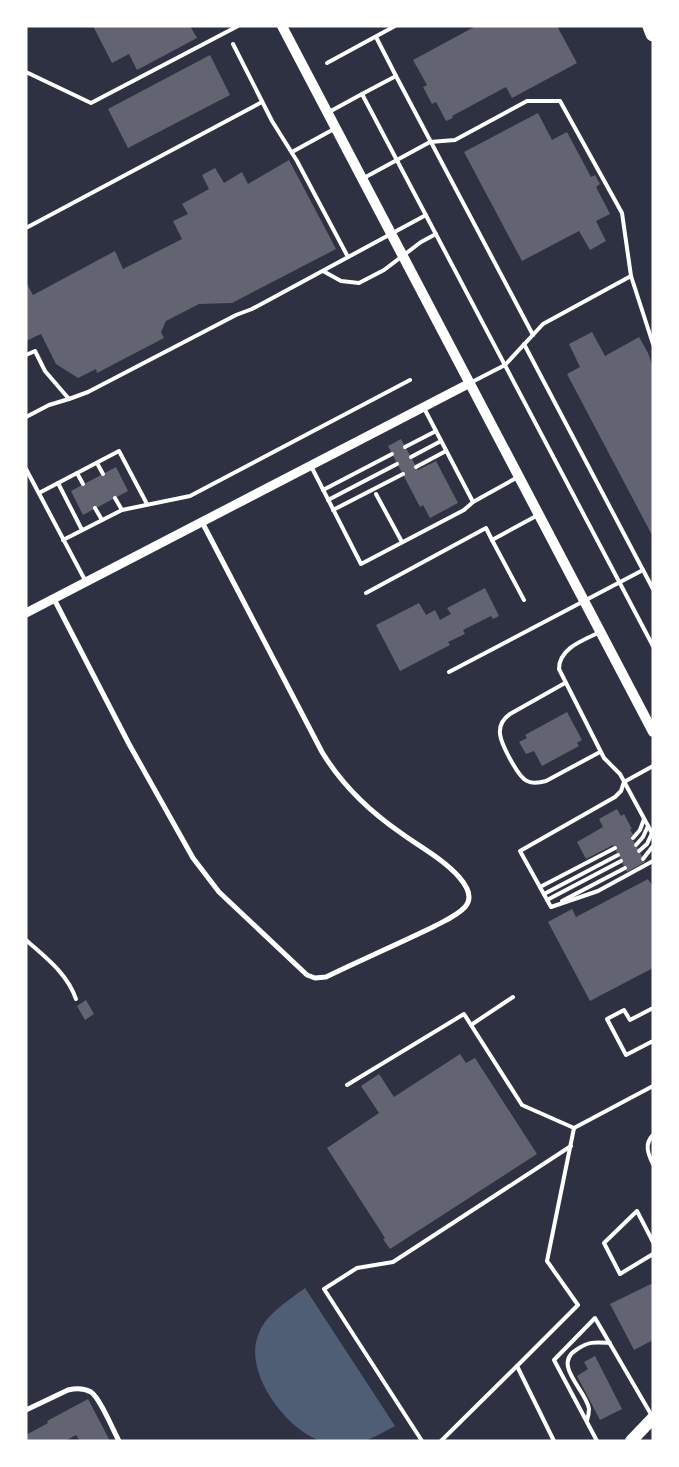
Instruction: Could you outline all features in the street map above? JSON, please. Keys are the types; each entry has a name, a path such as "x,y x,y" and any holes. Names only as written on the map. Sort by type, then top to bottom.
{"highway":[{"path":"650,26 653,34"}],"main road":[{"path":"282,26 653,732"},
{"path":"631,1441 653,1418"}],"street":[{"path":"26,614 470,383"},
{"path":"54,599 129,744 193,858 219,892 306,974 315,978 326,977 459,913 466,906 469,895 460,878 373,811 348,788 334,771 322,752 202,522"},
{"path":"26,1410 68,1390 87,1390 97,1398 118,1441"}],"lane":[{"path":"226,26 228,31"},
{"path":"26,72 91,103 238,26"},
{"path":"327,63 395,26"},
{"path":"376,37 533,335"},
{"path":"232,44 348,257"},
{"path":"327,113 396,76"},
{"path":"362,94 653,646"},
{"path":"362,179 430,142 455,140 528,101 560,101 622,213 631,276 653,344"},
{"path":"26,228 262,102"},
{"path":"292,152 335,128"},
{"path":"26,417 50,405 88,392 118,377 323,271 426,215"},
{"path":"323,271 341,281 359,282 384,270 421,242 436,234"},
{"path":"470,383 505,365 543,324 631,276"},
{"path":"524,344 653,589"},
{"path":"26,355 35,351 45,371 69,399"},
{"path":"63,540 122,510 190,496 410,380"},
{"path":"423,407 473,502"},
{"path":"405,447 436,431"},
{"path":"411,457 441,441"},
{"path":"39,493 119,451 147,504"},
{"path":"416,467 446,451"},
{"path":"323,490 392,454"},
{"path":"97,463 103,474"},
{"path":"328,500 398,464"},
{"path":"310,466 361,564 464,510 473,502 518,477"},
{"path":"26,469 86,582"},
{"path":"77,473 83,484"},
{"path":"334,510 403,474"},
{"path":"58,483 82,530"},
{"path":"376,494 402,542"},
{"path":"115,498 122,510"},
{"path":"95,508 102,520"},
{"path":"492,540 538,515"},
{"path":"366,593 486,528 524,600"},
{"path":"449,672 643,570"},
{"path":"600,632 571,648 561,657 559,669 600,752 620,774 652,834 647,844 639,851"},
{"path":"565,682 503,720 500,734 502,742 519,774 524,780 531,783 546,781 600,752"},
{"path":"551,907 520,851 615,797 621,791 624,782 653,766"},
{"path":"633,838 640,830 644,819"},
{"path":"636,845 643,837 648,826"},
{"path":"643,858 653,846"},
{"path":"540,887 614,848"},
{"path":"544,894 618,855"},
{"path":"551,907 598,891 653,860"},
{"path":"547,900 621,861"},
{"path":"551,907 625,868"},
{"path":"26,940 66,977 76,999"},
{"path":"472,1025 513,996"},
{"path":"653,1008 630,1020 624,1010 607,1019 626,1055 653,1041"},
{"path":"347,1085 464,1014 522,1105 574,1128"},
{"path":"574,1128 653,1086"},
{"path":"441,1441 578,1305 548,1261 574,1128"},
{"path":"653,1135 647,1144 649,1156 653,1164"},
{"path":"422,1441 324,1289 357,1268 393,1262 571,1146"},
{"path":"653,1242 636,1211 604,1244 620,1274 653,1254"},
{"path":"597,1441 554,1360 595,1318 653,1418"},
{"path":"587,1422 589,1408 568,1368 568,1359 575,1350 589,1342 610,1343"},
{"path":"517,1366 554,1441"}],"water":[{"path":"305,1288 395,1426 364,1441 318,1440 292,1423 269,1395 261,1380 256,1364 255,1348 259,1333 273,1313"}],"building":[{"path":"93,26 190,26 197,38 137,70 129,54 112,63"},
{"path":"476,26 557,26 577,63 512,98 506,87 446,121 436,102 432,104 423,87 427,85 413,60"},
{"path":"210,55 230,95 128,148 108,109"},
{"path":"538,113 552,140 567,132 591,177 595,175 600,184 596,187 610,214 596,221 606,241 590,250 579,231 522,261 464,152"},
{"path":"289,160 336,249 232,303 199,304 166,321 161,332 164,338 97,373 96,369 78,378 56,364 41,334 26,341 26,282 33,295 115,251 123,269 182,239 173,221 188,214 182,204 209,189 202,175 215,168 224,183 242,172 248,184"},
{"path":"592,332 605,356 639,337 648,353 653,368 653,537 567,374 580,367 569,344"},
{"path":"401,439 418,470 436,461 458,503 430,518 423,505 420,507 388,446"},
{"path":"116,467 128,491 83,515 71,491"},
{"path":"485,588 499,616 493,619 491,616 463,630 465,634 448,642 450,645 400,671 376,625 419,603 426,615 435,610 440,620 451,614 447,608"},
{"path":"567,712 582,740 577,743 579,746 542,766 534,751 526,754 519,742 527,738 525,735"},
{"path":"617,809 621,816 624,814 632,829 630,829 633,835 631,836 645,862 627,872 613,845 586,859 577,842 603,827 599,819"},
{"path":"648,879 653,887 653,968 590,1001 548,922 572,909 576,917"},
{"path":"86,1000 94,1014 85,1020 77,1006"},
{"path":"460,1054 466,1063 475,1058 537,1154 390,1249 383,1239 385,1238 327,1148 379,1113 361,1086 379,1074 394,1097"},
{"path":"653,1283 653,1340 634,1350 610,1304"},
{"path":"595,1356 622,1409 600,1420 577,1376 588,1369 584,1362"},
{"path":"88,1399 110,1441 80,1441 76,1435 65,1441 26,1441 26,1435 48,1423 47,1421"}]}
